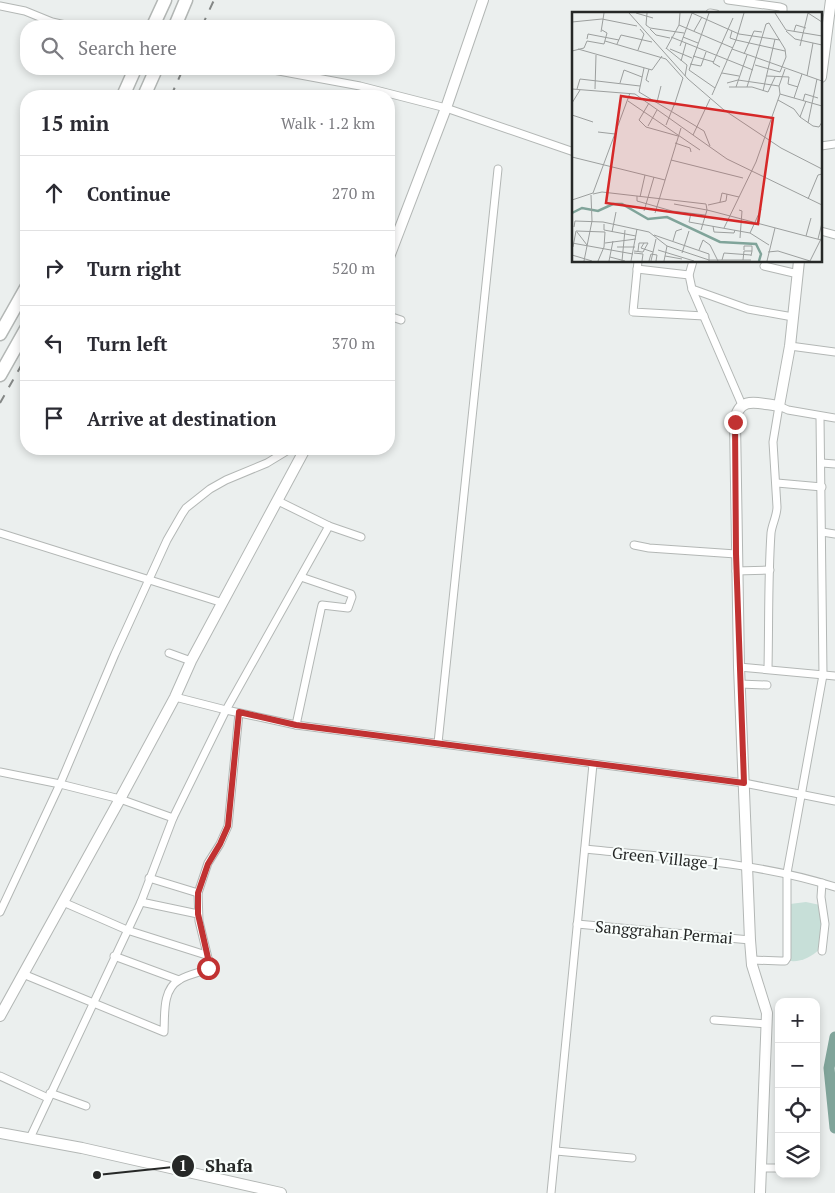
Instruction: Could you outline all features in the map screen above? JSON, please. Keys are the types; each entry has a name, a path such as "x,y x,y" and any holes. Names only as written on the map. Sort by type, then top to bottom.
{"highway":[{"path":"156,20 165,0"},
{"path":"178,20 186,0"},
{"path":"126,90 132,75"},
{"path":"147,90 153,75"},
{"path":"0,334 20,299"},
{"path":"0,376 20,340"}],"main road":[{"path":"395,241 446,108 483,0"},
{"path":"822,71 831,0"},
{"path":"760,1193 767,1024 766,1009 756,981 750,940 736,571 735,422 737,410 742,405 762,403 780,406 790,346 799,262"},
{"path":"0,1016 175,697 191,661 302,455"},
{"path":"0,1133 281,1193"}],"street":[{"path":"728,0 780,7 783,8 784,12"},
{"path":"0,6 25,11 47,20"},
{"path":"300,75 376,90"},
{"path":"395,95 446,108 572,151"},
{"path":"822,146 835,144"},
{"path":"438,743 498,169"},
{"path":"822,231 835,235"},
{"path":"692,262 689,275 692,289 742,405"},
{"path":"689,275 638,265 633,312 704,316"},
{"path":"764,266 798,274"},
{"path":"692,289 748,309 793,317"},
{"path":"395,318 400,320"},
{"path":"790,346 835,352"},
{"path":"768,668 772,527 777,513 773,442 780,406 820,417 835,418"},
{"path":"752,960 785,961 787,958 787,873 823,675 820,417"},
{"path":"1,909 60,784 115,654 167,540 186,508 210,489 280,455"},
{"path":"822,463 835,464"},
{"path":"776,483 822,487"},
{"path":"278,501 329,526 361,537"},
{"path":"30,1138 140,902 173,818 226,710 329,526"},
{"path":"822,532 835,534"},
{"path":"0,533 222,604"},
{"path":"634,545 649,548 736,554"},
{"path":"736,571 770,570"},
{"path":"296,725 322,605 348,608 352,597 351,594 301,577"},
{"path":"169,653 191,661"},
{"path":"739,667 768,668 835,676"},
{"path":"740,684 767,685"},
{"path":"175,697 296,725 744,783 801,796 835,801"},
{"path":"23,974 164,1032 167,997 171,988 179,980 206,970 208,962 198,914 198,893 208,864 228,826 239,712"},
{"path":"551,1193 593,764"},
{"path":"0,772 120,799 173,818"},
{"path":"0,777 12,774"},
{"name":"Green Village 1","path":"585,849 747,866 787,873 835,887"},
{"path":"149,878 198,893"},
{"path":"822,883 821,897 825,924 822,952"},
{"path":"63,902 127,930 206,955"},
{"path":"140,902 198,914"},
{"name":"Sanggrahan Permai","path":"577,924 750,940"},
{"path":"114,956 179,980"},
{"path":"714,1020 767,1024"},
{"path":"0,1076 49,1095 86,1106"},
{"path":"556,1151 632,1158"},
{"path":"760,1168 775,1168"}],"green space":[{"path":"806,902 820,905 823,914 820,949 806,958 790,961 790,904"}],"waterway":[{"path":"835,1037 829,1068 835,1128"}],"railway":[{"path":"205,20 214,0"},
{"path":"174,90 180,75"},
{"path":"0,403 20,368"}],"place":[{"name":"Shafa","path":"97,1175"}],"route":[{"path":"208,968 208,958 202,940 198,914 198,893 208,864 228,826 239,712 296,725 744,783 736,554 735,422"}]}
